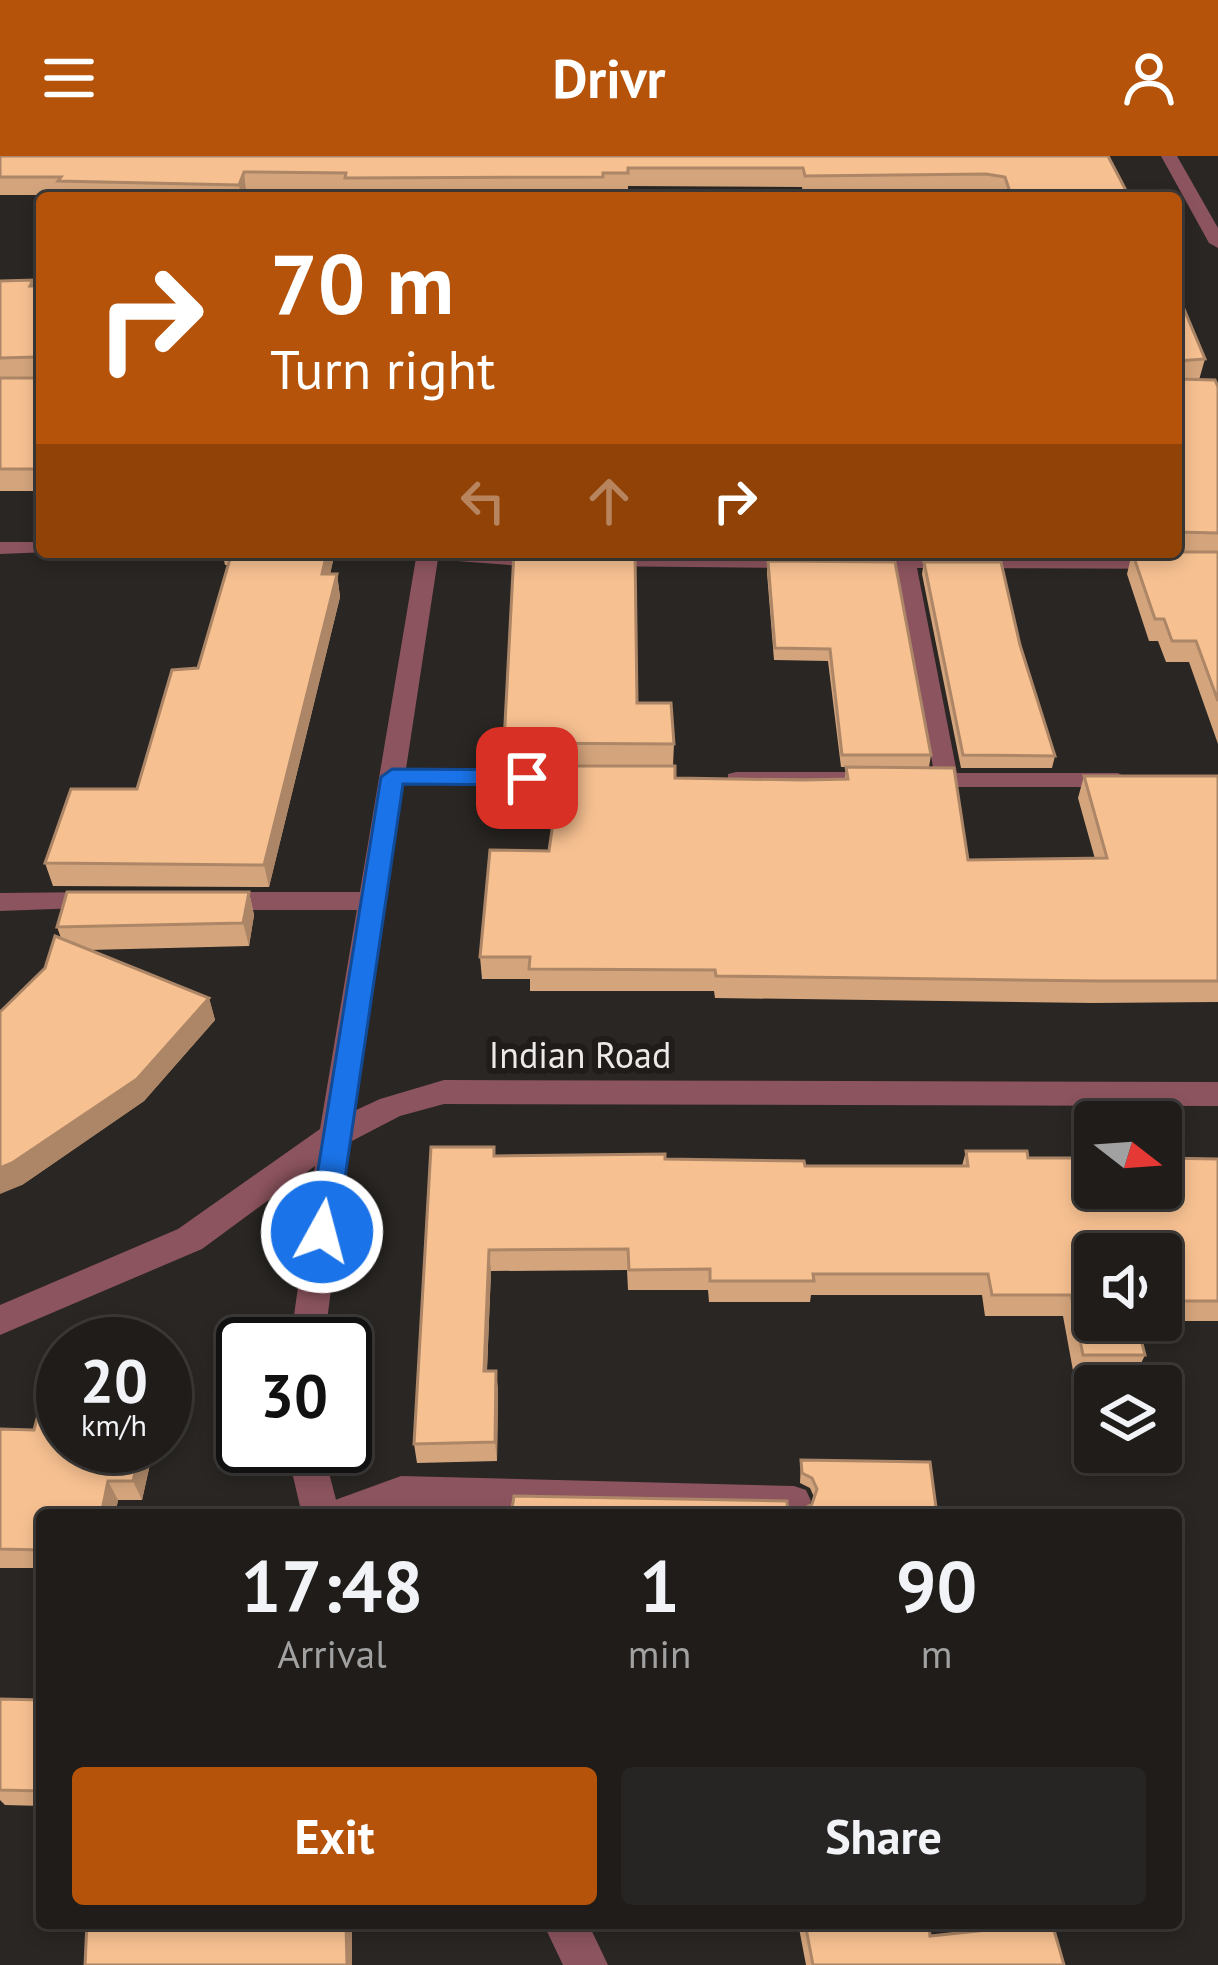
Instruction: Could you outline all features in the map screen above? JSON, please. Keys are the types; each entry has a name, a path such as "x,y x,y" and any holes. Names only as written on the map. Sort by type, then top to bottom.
{"street":[{"path":"1169,156 1218,244"},
{"path":"311,1317 427,558"},
{"name":"Indian Road","path":"0,1320 190,1239 335,1136 391,1107 444,1092 1218,1094"},
{"path":"307,1473 319,1509"},
{"path":"568,1929 586,1965"}],"lane":[{"path":"0,548 36,548"},
{"path":"471,558 505,562 822,562"},
{"path":"844,562 1218,563"},
{"path":"906,564 946,780"},
{"path":"392,777 620,778"},
{"path":"714,779 1150,780"},
{"path":"189,901 372,901"},
{"path":"0,902 118,902"},
{"path":"352,1509 401,1491 794,1501"}],"building":[{"path":"0,156 1108,156 1127,192 1010,192 1005,177 986,174 805,176 803,168 628,168 628,173 603,173 603,177 345,178 346,173 244,172 239,185 0,177"},
{"path":"33,280 30,286 36,286 36,357 0,358 0,281"},
{"path":"1182,304 1205,359 1182,361"},
{"path":"0,378 36,378 36,469 0,469"},
{"path":"1182,379 1215,380 1218,387 1218,533 1182,532"},
{"path":"1218,552 1218,701 1196,641 1172,641 1164,619 1155,619 1134,558"},
{"path":"230,558 326,558 322,574 337,574 264,865 45,863 71,789 137,789 172,670 198,668"},
{"path":"514,558 635,558 637,703 671,703 674,744 504,743"},
{"path":"768,561 895,562 931,755 842,755 830,649 775,648"},
{"path":"924,562 1001,562 1020,645 1055,756 963,755"},
{"path":"561,766 675,766 675,778 803,780 848,779 846,767 954,768 968,860 1107,858 1084,776 1218,776 1218,981 716,976 715,970 529,969 530,957 480,957 490,850 549,851"},
{"path":"67,892 249,892 243,923 57,927"},
{"path":"55,936 209,998 137,1079 0,1168 0,1012 45,968"},
{"path":"431,1147 494,1147 494,1156 665,1154 665,1159 804,1161 805,1166 968,1166 966,1151 1027,1151 1028,1158 1074,1158 1074,1209 1182,1209 1182,1158 1218,1159 1218,1301 1182,1301 1182,1233 1074,1233 1074,1310 1071,1295 992,1295 988,1274 813,1274 814,1281 710,1281 710,1269 629,1270 628,1249 489,1250 484,1371 496,1371 495,1442 414,1444"},
{"path":"1080,1341 1141,1341 1145,1355 1083,1355"},
{"path":"36,1423 36,1473 135,1473 133,1481 108,1481 102,1509 36,1509 36,1550 0,1549 0,1429 34,1430"},
{"path":"801,1460 930,1462 936,1509 805,1509 817,1489 812,1478 802,1473"},
{"path":"514,1496 787,1501 788,1509 512,1509"},
{"path":"0,1699 36,1700 36,1791 0,1790"},
{"path":"87,1929 346,1929 347,1965 85,1965"},
{"path":"806,1929 929,1929 930,1936 1054,1929 1064,1965 813,1965"}],"route":[{"path":"322,1232 392,777 527,778"}]}
